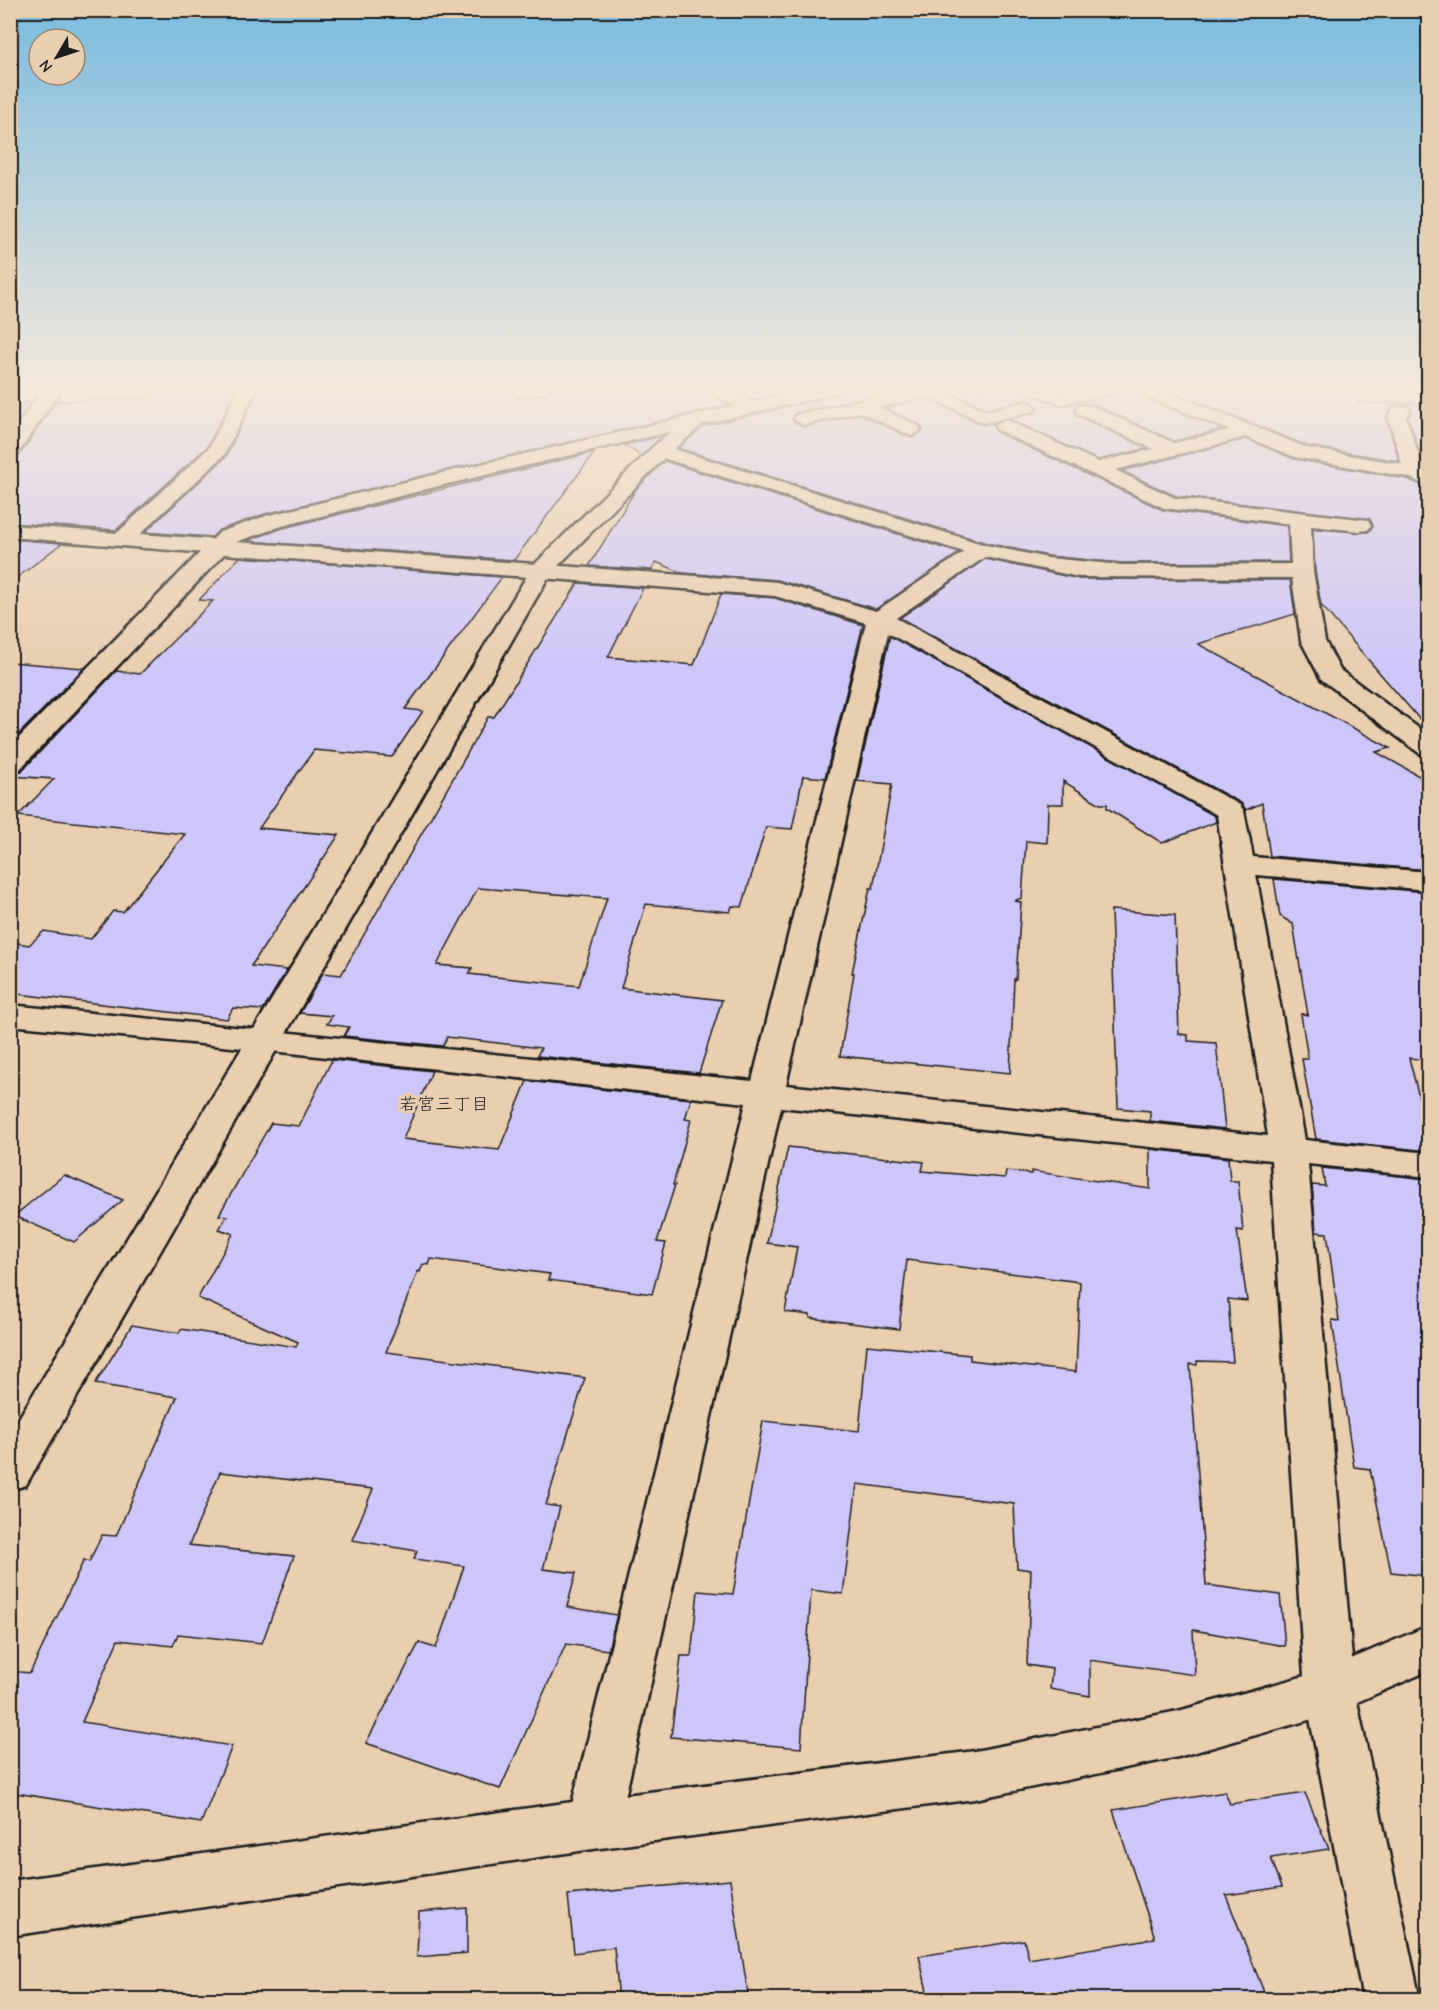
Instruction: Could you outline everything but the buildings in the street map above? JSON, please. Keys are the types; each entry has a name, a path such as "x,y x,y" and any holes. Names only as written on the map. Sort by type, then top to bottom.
{"street":[{"path":"123,539 184,482"},
{"path":"10,763 228,537 274,521 427,482"},
{"path":"10,1472 541,572 630,482"},
{"path":"760,482 981,550 1079,570 1302,571"},
{"path":"1123,482 1171,504 1360,525"},
{"path":"1300,520 1302,571 1312,641 1330,674 1428,747"},
{"path":"10,531 777,589 879,619 1230,811 1289,1150 1330,1692 1392,2000"},
{"path":"593,1824 879,619 981,550"},
{"path":"1239,865 1428,881"},
{"path":"10,1015 766,1093 1428,1165"},
{"path":"10,1909 593,1824 975,1775 1178,1734 1330,1692 1428,1648"}],"district":[{"name":"若宮三丁目","path":"444,1104"}]}
